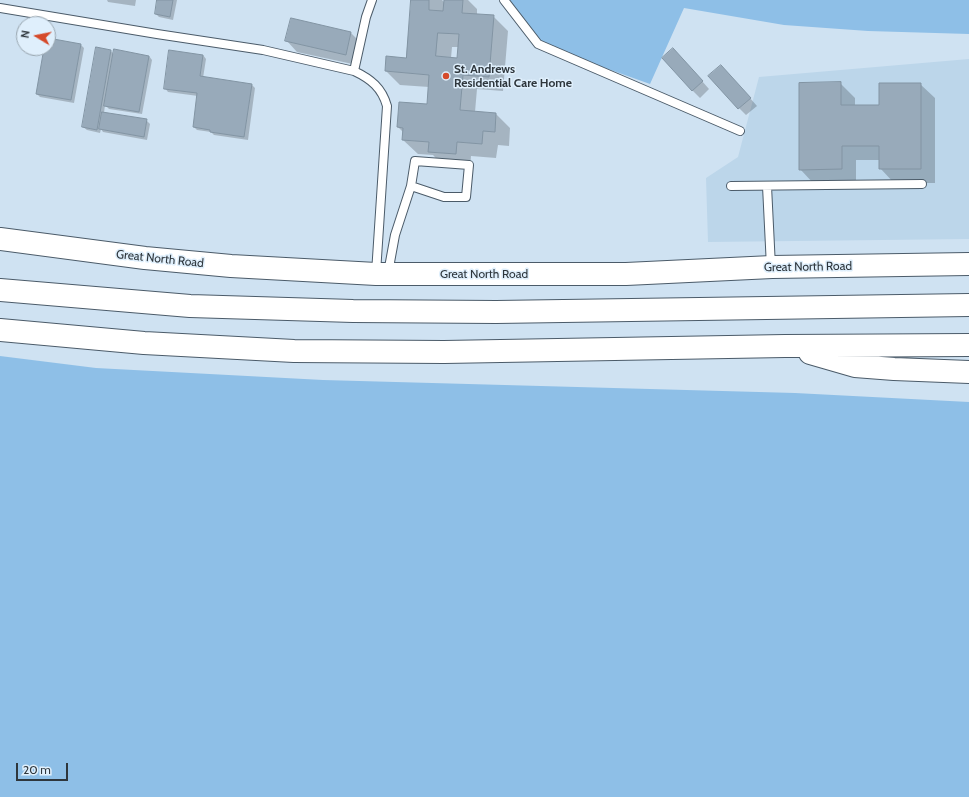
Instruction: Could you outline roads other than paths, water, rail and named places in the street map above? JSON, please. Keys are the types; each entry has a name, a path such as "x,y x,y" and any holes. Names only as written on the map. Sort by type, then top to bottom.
{"main road":[{"name":"Great North Road","path":"0,239 169,260 231,266 382,274 626,274 772,267 969,264"},
{"path":"0,290 190,306 352,311 496,312 969,305"},
{"path":"0,330 144,343 294,351 444,352 785,346 969,345"},
{"path":"785,346 855,366 969,372"}],"lane":[{"path":"354,71 366,17 372,0"},
{"path":"504,0 538,44 740,131"},
{"path":"0,8 263,50 354,71 366,77 384,95 386,106 382,274"},
{"path":"382,274 410,186 415,161 469,165 466,197 444,197 410,186"},
{"path":"731,186 922,184"},
{"path":"767,186 772,267"}],"place":[{"name":"St. Andrews Residential Care Home","path":"446,76"}]}
